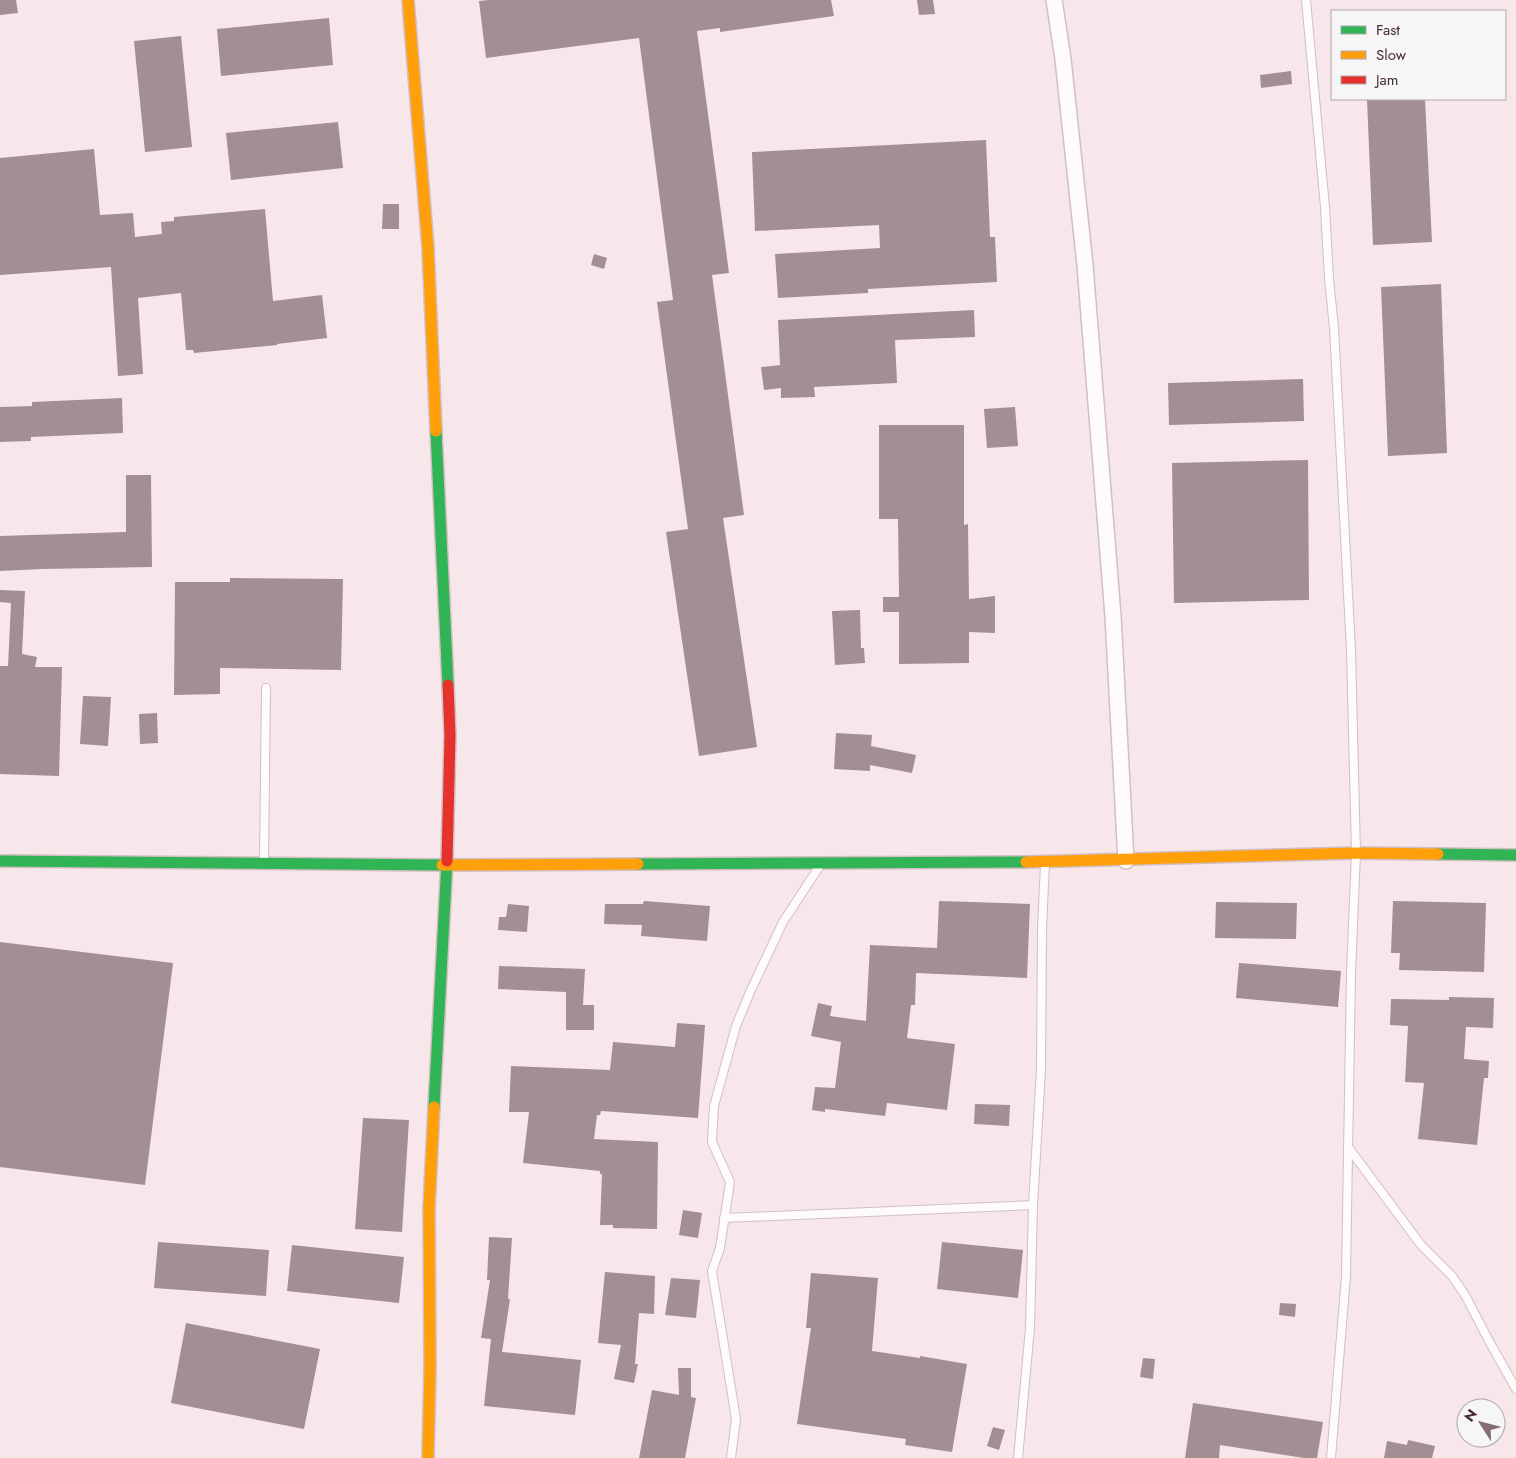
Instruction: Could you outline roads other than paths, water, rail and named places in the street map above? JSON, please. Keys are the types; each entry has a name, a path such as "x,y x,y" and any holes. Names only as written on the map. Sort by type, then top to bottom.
{"street":[{"path":"408,0 428,248 450,735 447,865 429,1208 430,1367 428,1458"},
{"path":"1054,0 1063,59 1085,265 1113,616 1126,860"},
{"path":"0,861 447,865 1046,862 1356,853 1516,855"}],"lane":[{"path":"1306,0 1334,328 1351,650 1356,853 1351,973 1346,1276 1331,1458"},
{"path":"264,864 266,688"},
{"path":"1018,1458 1030,1328 1033,1205 1041,1070 1042,928 1046,862"},
{"path":"731,1458 736,1419 712,1271 720,1248 730,1182 712,1142 714,1106 736,1026 751,990 783,922 821,863"},
{"path":"1348,1147 1421,1245 1452,1276 1465,1295 1516,1389"},
{"path":"724,1218 1033,1205"}]}
